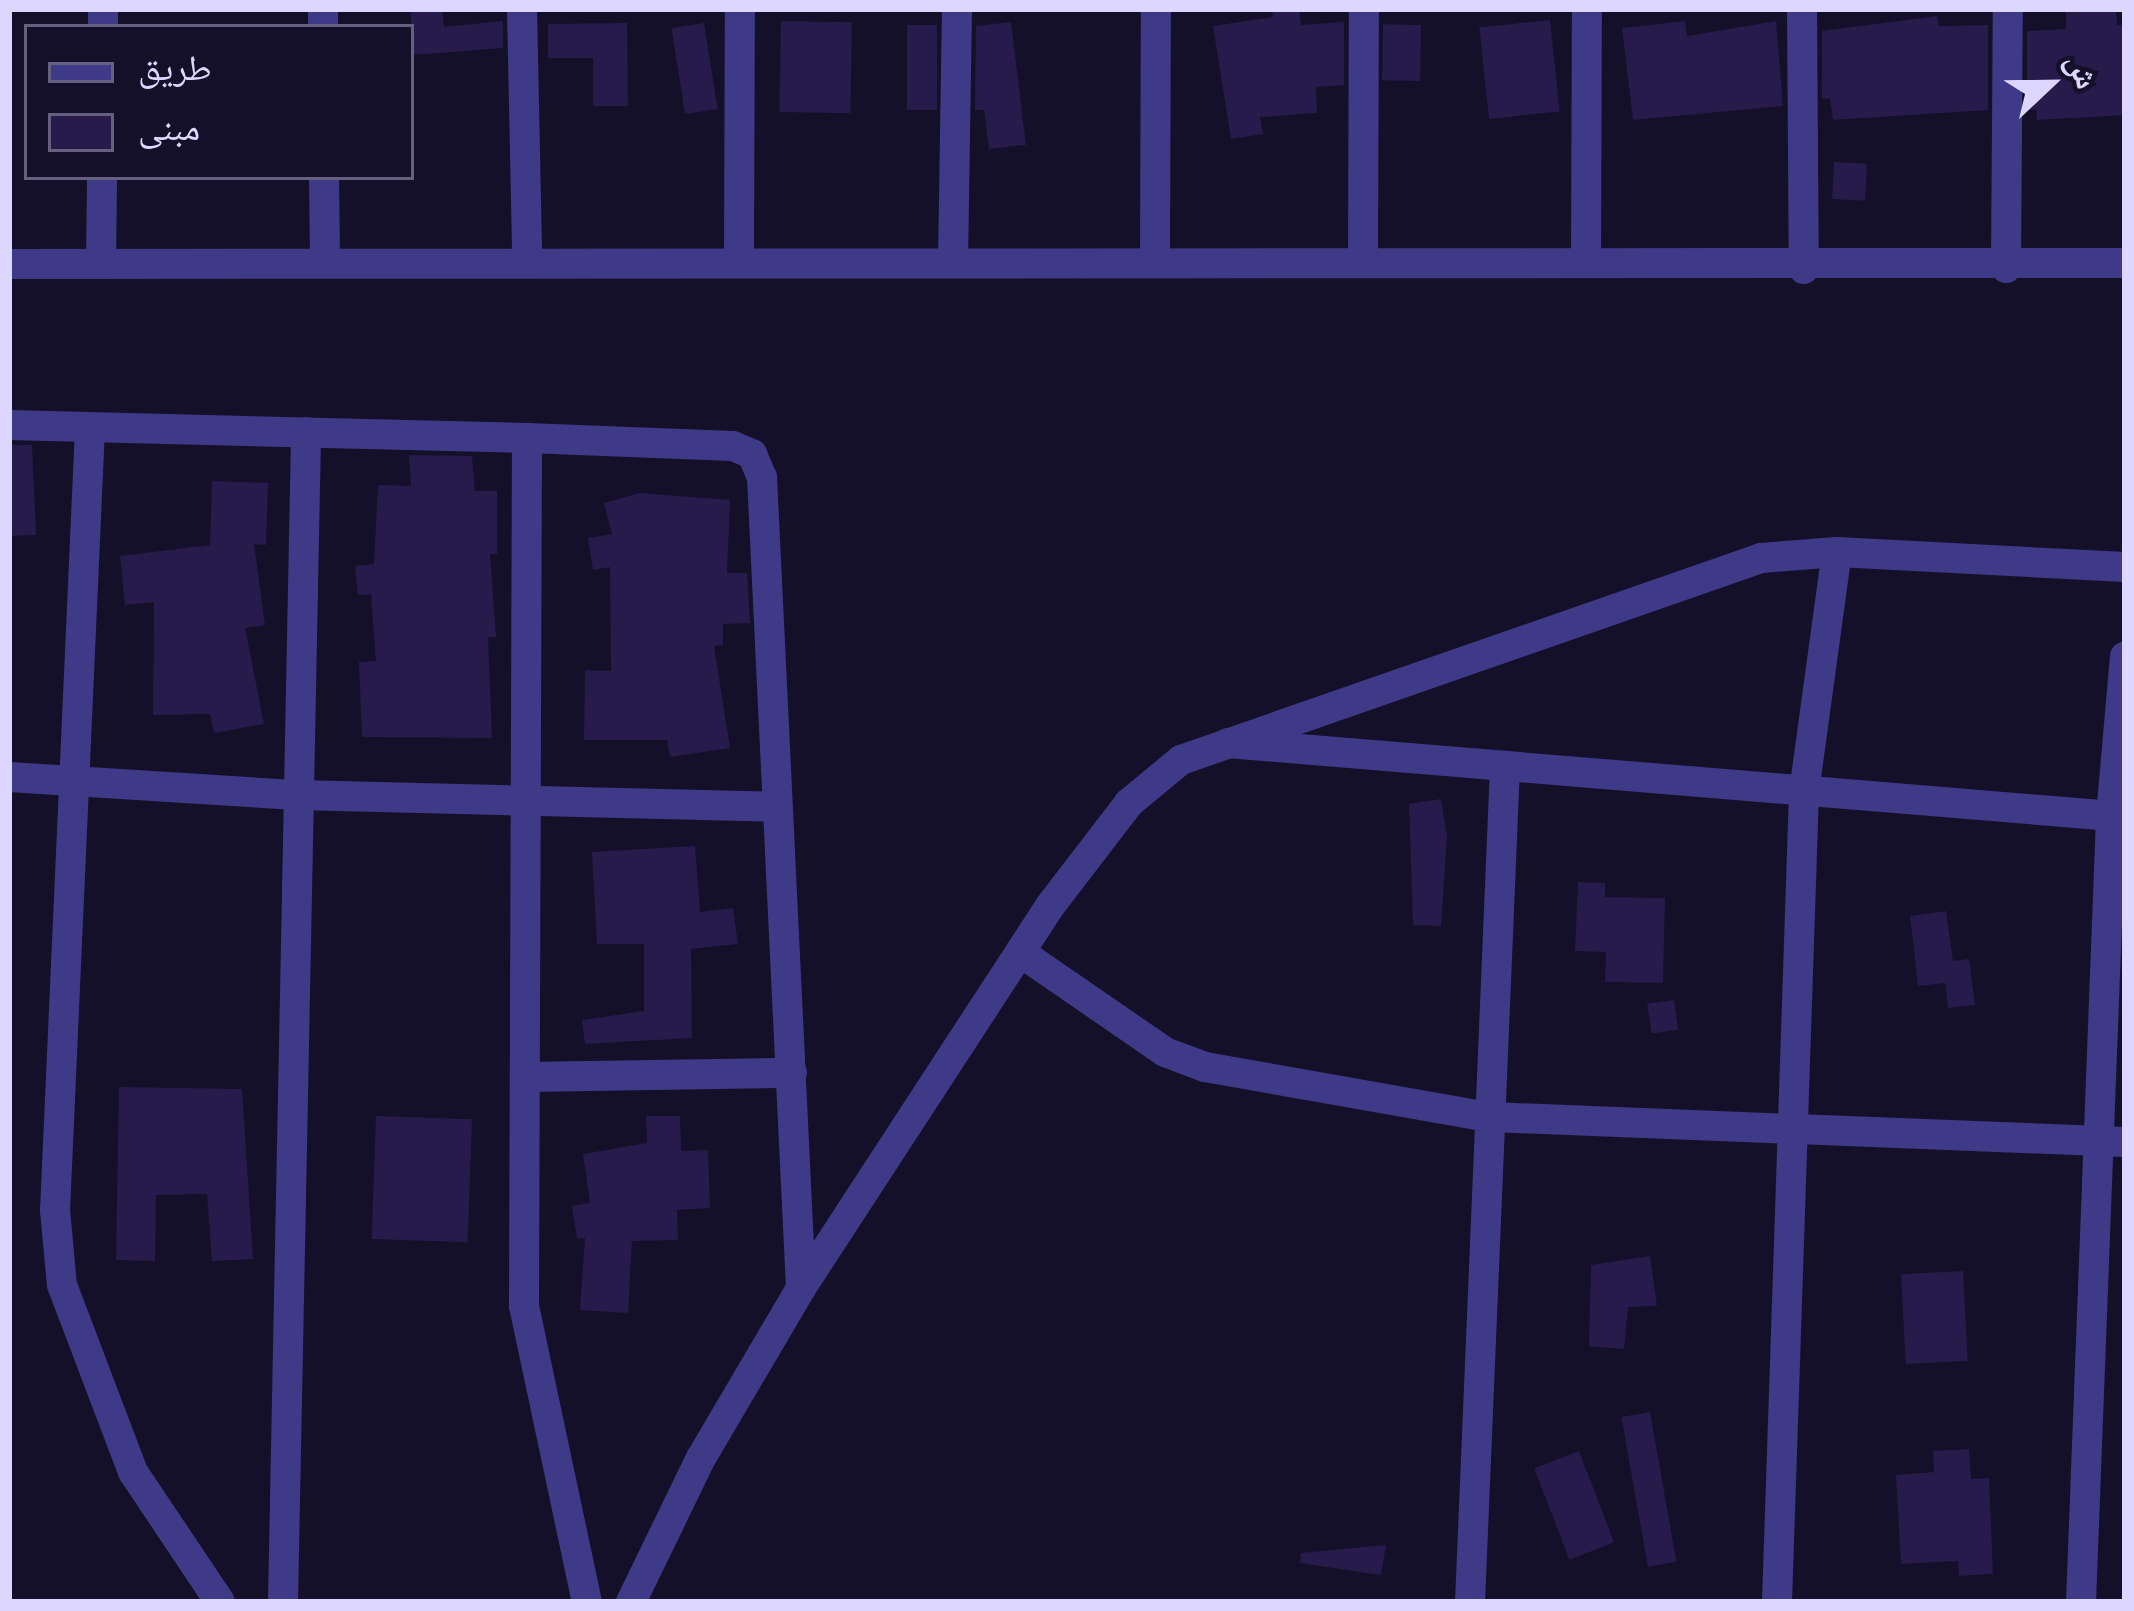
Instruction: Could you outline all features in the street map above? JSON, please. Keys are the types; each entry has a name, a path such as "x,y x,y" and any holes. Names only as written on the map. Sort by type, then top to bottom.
{"street":[{"path":"521,9 527,258"},
{"path":"739,260 740,9"},
{"path":"952,263 957,9"},
{"path":"1155,262 1156,9"},
{"path":"1363,262 1364,9"},
{"path":"1586,262 1587,9"},
{"path":"1802,9 1804,269"},
{"path":"2006,268 2008,9"},
{"path":"101,264 102,180"},
{"path":"324,180 325,262"},
{"path":"9,264 527,258 1586,262 1804,269 2125,263"},
{"path":"9,425 733,446 752,454 762,478 772,807 792,1073 801,1288"},
{"path":"90,428 55,1210 62,1285 133,1472 220,1602"},
{"path":"283,1602 299,1084 298,795 306,431"},
{"path":"527,438 524,1306 586,1602"},
{"path":"1778,1602 1804,792 1837,552"},
{"path":"631,1602 701,1458 801,1288 1020,952 1129,803 1181,760 1217,742 1761,558 1837,552 2125,567"},
{"path":"2081,1602 2111,1141 2125,657"},
{"path":"1217,742 2118,816"},
{"path":"1469,1602 1504,766"},
{"path":"9,777 298,795 772,807"},
{"path":"1020,952 1166,1052 1205,1067 1490,1117 2111,1141"},
{"path":"525,1077 792,1073"}],"building":[{"path":"411,9 442,9 444,27 503,21 503,48 414,55"},
{"path":"1272,9 1299,9 1301,25 1344,22 1344,85 1316,87 1317,113 1260,117 1263,134 1231,139 1213,26 1273,17"},
{"path":"2066,9 2116,9 2117,25 2125,25 2125,115 2037,120 2036,110 2027,110 2027,31 2066,29"},
{"path":"1937,16 1939,26 1988,25 1988,110 1833,120 1830,98 1822,99 1822,31"},
{"path":"1550,20 1560,111 1489,119 1479,27"},
{"path":"781,21 852,22 850,113 779,112"},
{"path":"1685,21 1687,36 1776,21 1783,106 1633,120 1622,28"},
{"path":"1011,22 1026,145 989,149 984,110 975,110 976,26"},
{"path":"627,23 628,106 593,106 593,58 548,58 548,24"},
{"path":"704,23 718,109 685,114 671,28"},
{"path":"1383,24 1421,25 1420,81 1382,80"},
{"path":"907,25 937,25 937,110 907,110"},
{"path":"1834,162 1867,164 1865,201 1832,199"},
{"path":"9,445 32,445 36,535 9,536"},
{"path":"409,455 472,456 475,491 497,491 497,554 490,554 496,637 488,637 492,738 362,737 359,662 376,661 371,594 358,595 355,566 374,564 378,485 411,486"},
{"path":"212,481 268,483 266,545 254,544 265,625 245,628 264,724 214,733 210,714 153,715 154,602 125,605 120,556 210,545"},
{"path":"640,493 730,500 727,573 747,573 750,623 723,624 723,645 714,646 730,748 670,757 667,740 584,740 585,670 611,671 610,567 593,570 588,538 612,534 604,503"},
{"path":"1441,799 1447,837 1441,926 1413,925 1409,804"},
{"path":"695,846 700,912 733,908 738,944 691,949 692,1038 585,1044 582,1020 644,1011 644,944 597,944 592,852"},
{"path":"1578,882 1605,883 1605,897 1665,898 1663,983 1605,982 1606,952 1575,951"},
{"path":"1946,911 1953,961 1969,959 1975,1005 1948,1008 1945,983 1918,986 1910,916"},
{"path":"1674,1000 1678,1030 1651,1033 1647,1004"},
{"path":"119,1087 242,1089 253,1259 212,1261 207,1194 156,1195 155,1261 116,1260"},
{"path":"376,1116 472,1119 468,1242 372,1239"},
{"path":"646,1116 680,1116 681,1151 708,1150 710,1208 677,1210 678,1240 632,1241 628,1313 580,1310 585,1238 577,1239 572,1206 590,1203 583,1154 647,1143"},
{"path":"1650,1256 1657,1306 1628,1307 1624,1349 1589,1346 1591,1265"},
{"path":"1963,1271 1968,1361 1906,1364 1901,1274"},
{"path":"1650,1412 1676,1562 1648,1567 1621,1417"},
{"path":"1969,1449 1971,1479 1989,1478 1993,1574 1959,1576 1958,1561 1901,1564 1896,1475 1934,1472 1933,1451"},
{"path":"1579,1451 1614,1542 1569,1560 1534,1468"},
{"path":"1386,1545 1381,1575 1300,1563 1301,1553"}]}
